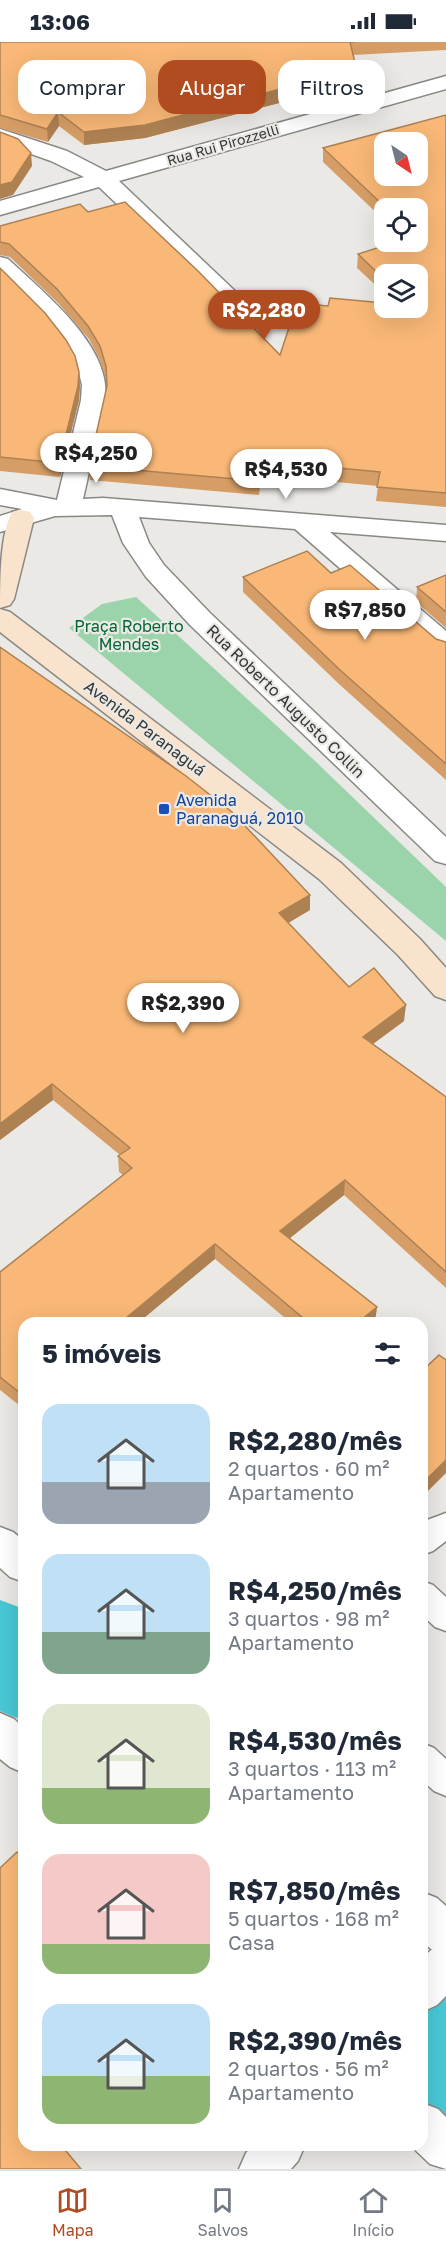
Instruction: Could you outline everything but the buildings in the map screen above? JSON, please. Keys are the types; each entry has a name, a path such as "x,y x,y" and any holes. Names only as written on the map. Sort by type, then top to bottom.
{"main road":[{"path":"0,599 17,540 11,521"},
{"name":"Avenida Paranaguá","path":"0,618 330,871 409,947 446,988"}],"street":[{"name":"Rua Rui Pirozzelli","path":"0,208 446,82"},
{"path":"0,136 59,156 102,178 227,296"},
{"path":"0,264 82,350 92,378 94,386 91,409 61,507"},
{"path":"0,497 61,507 122,508 305,524 446,533"},
{"path":"11,521 61,507"},
{"name":"Rua Roberto Augusto Collin","path":"122,508 136,543 155,571 200,619 446,854"},
{"path":"305,524 446,646"},
{"path":"0,1544 18,1559"},
{"path":"0,1732 18,1748"},
{"path":"428,1918 446,1934"},
{"path":"428,1984 446,1965"},
{"path":"428,2131 446,2148"},
{"path":"262,2169 277,2151"}],"lane":[{"path":"428,1535 446,1527"},
{"path":"428,1764 446,1780"}],"green space":[{"name":"Praça Roberto Mendes","path":"136,597 314,760 446,887 446,941 69,628 102,604"}],"waterway":[{"path":"0,1649 18,1666"},
{"path":"428,2046 446,2063"}],"place":[{"name":"Avenida Paranaguá, 2010","path":"164,809"}]}
